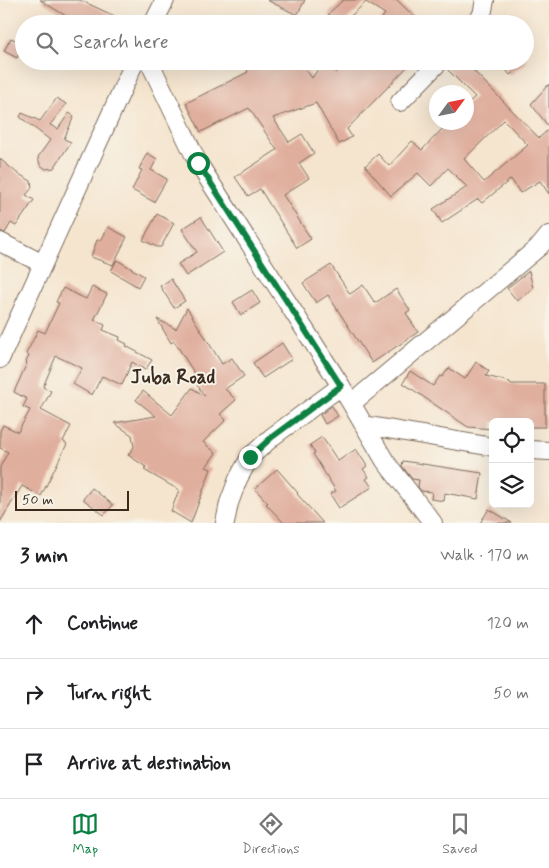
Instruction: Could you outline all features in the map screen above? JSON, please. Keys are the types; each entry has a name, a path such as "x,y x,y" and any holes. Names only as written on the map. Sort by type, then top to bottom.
{"street":[{"path":"482,15 485,0"},
{"path":"156,15 160,2"},
{"path":"0,359 131,70"},
{"path":"153,70 198,163 352,403 385,461 433,523"},
{"path":"400,102 431,70"},
{"path":"352,403 540,246 549,235"},
{"path":"0,242 43,264"},
{"path":"225,523 229,503 238,479 250,457 272,437 341,386"},
{"path":"364,425 489,446"},
{"path":"534,450 549,451"}],"building":[{"path":"40,0 80,0 112,15 64,15"},
{"path":"267,0 305,0 297,15"},
{"path":"343,0 397,0 413,15 384,15 366,2 352,15 328,14"},
{"path":"11,38 15,40 15,57 4,51"},
{"path":"306,70 312,78 318,70 332,70 336,73 338,70 404,70 347,129 352,137 339,144 316,103 273,118 289,142 302,134 314,153 299,163 309,178 283,195 311,239 297,248 260,189 248,196 235,177 277,150 249,108 201,132 186,103 247,71"},
{"path":"448,70 473,70 539,138 549,129 549,194 540,181 520,193 511,179 482,203 478,199 442,223 433,209 467,187 448,168 431,186 418,173 391,196 365,166 378,154 389,166 412,141 422,150 441,130 474,130 474,85 463,85","holes":["504,120 528,145 484,182 464,159"]},
{"path":"506,70 516,70 510,75"},
{"path":"549,84 549,127 531,104"},
{"path":"57,98 66,104 50,125 58,129 69,113 74,116 64,139 71,142 54,168 46,169 40,165 38,157 50,140 20,117 22,113 40,121"},
{"path":"147,153 157,159 151,170 167,179 154,202 132,190 142,170 139,169"},
{"path":"0,159 17,173 31,181 32,188 26,195 34,200 16,226 11,223 5,233 0,231"},
{"path":"157,214 174,223 161,247 143,240"},
{"path":"201,217 223,252 186,276 178,264 197,252 182,229"},
{"path":"108,227 127,237 113,265 91,257 97,240 101,241"},
{"path":"117,260 144,276 138,287 111,271"},
{"path":"331,265 350,294 363,285 375,303 396,289 410,310 406,313 418,332 372,363 328,295 316,303 303,283"},
{"path":"529,271 533,288 517,301 507,288"},
{"path":"171,279 185,301 174,308 160,286"},
{"path":"92,287 107,294 94,320 105,325 103,330 120,337 119,340 127,344 126,346 152,360 145,370 132,362 122,385 102,376 92,395 73,384 82,368 56,356 43,387 51,391 41,410 71,426 63,441 67,444 41,496 22,486 0,522 0,467 8,452 0,448 0,431 3,425 18,432 30,410 23,407 27,399 14,392 27,363 29,356 26,354 38,330 45,333 59,303 56,302 63,288 86,299"},
{"path":"252,290 260,303 241,315 233,302"},
{"path":"187,308 222,364 232,358 244,376 225,389 236,400 220,414 226,420 203,442 216,453 206,467 211,469 191,523 171,511 179,490 144,470 146,467 128,455 134,447 132,435 114,423 156,416 136,400 143,391 172,415 192,388 205,396 197,385 200,382 174,341 171,343 157,319 176,329"},
{"path":"282,343 292,359 263,378 253,363"},
{"path":"476,362 489,371 486,376 510,382 510,384 545,384 545,427 534,427 534,418 489,418 489,429 468,427 403,383 410,371 433,386 449,368 465,379"},
{"path":"332,406 338,416 325,424 320,415"},
{"path":"322,437 338,461 356,449 367,466 363,469 369,477 366,479 372,487 339,508 330,494 336,491 313,454 315,453 310,445"},
{"path":"403,461 482,473 478,499 445,493 444,501 431,499 432,492 421,491 418,487 419,480 412,479 402,466"},
{"path":"277,469 323,523 284,523 266,504 268,503 255,489"},
{"path":"92,488 113,505 104,515 83,499"},
{"path":"489,509 512,523 480,523"}],"district":[{"name":"Juba Road","path":"173,377"}],"route":[{"path":"198,163 341,386 272,437 250,457"}]}
